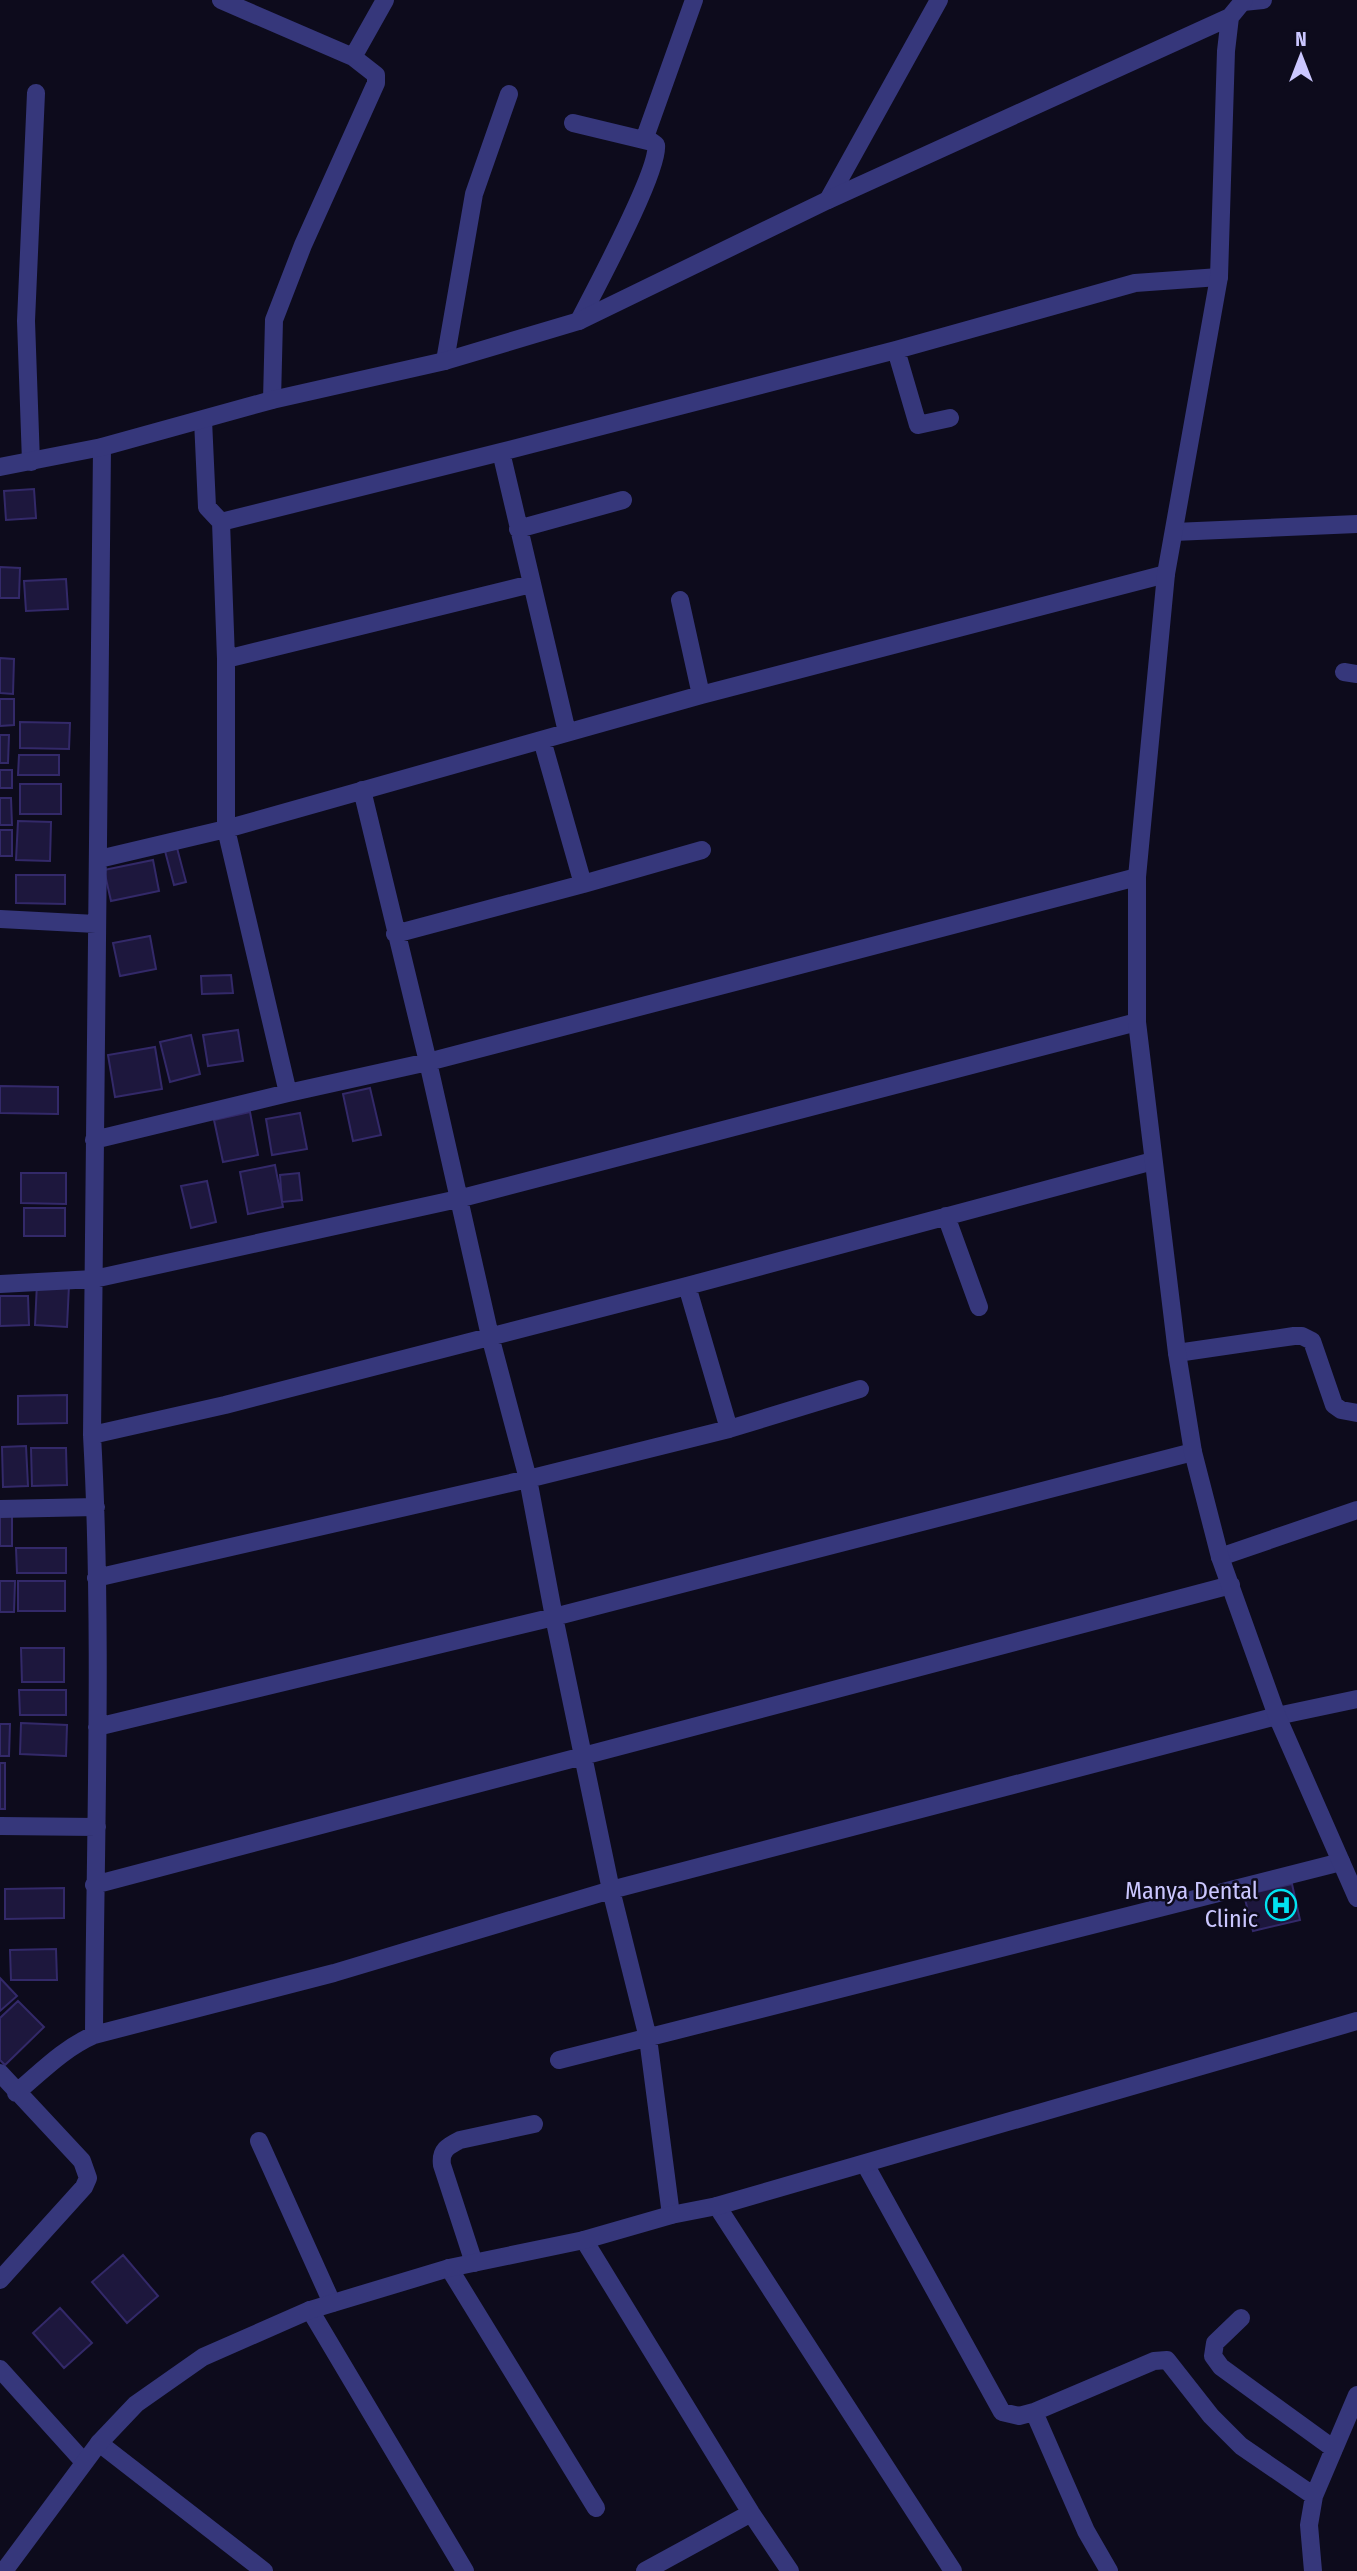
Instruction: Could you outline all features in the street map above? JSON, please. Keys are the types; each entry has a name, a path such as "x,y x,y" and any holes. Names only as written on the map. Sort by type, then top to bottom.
{"street":[{"path":"221,0 353,57 376,75 376,83 303,246 274,320 272,400"},
{"path":"353,57 385,0"},
{"path":"644,140 694,0"},
{"path":"828,200 939,0"},
{"path":"0,467 103,447 272,400 445,361 579,321 828,200 1230,17 1244,1 1263,0"},
{"path":"1230,17 1226,51 1219,277 1166,574 1137,877 1137,1022 1177,1353 1193,1452 1220,1557 1277,1716 1357,1898"},
{"path":"30,462 26,321 36,93"},
{"path":"445,361 474,194 509,93"},
{"path":"573,123 644,140 656,145 657,153 642,191 579,321"},
{"path":"221,522 896,350 1135,283 1219,277"},
{"path":"896,350 918,425 950,418"},
{"path":"203,420 207,508 221,522 226,659 226,829 288,1093"},
{"path":"94,2035 97,1727 96,1507 92,1434 103,447"},
{"path":"501,452 567,732"},
{"path":"518,529 623,500"},
{"path":"1174,532 1357,524"},
{"path":"99,859 226,829 701,695 1166,574"},
{"path":"226,659 531,584"},
{"path":"680,600 701,695"},
{"path":"542,740 583,884"},
{"path":"362,790 428,1062 490,1336 528,1479 611,1890 648,2038 671,2215"},
{"path":"395,934 702,850"},
{"path":"94,1140 428,1062 1137,877"},
{"path":"0,919 96,924"},
{"path":"0,1284 94,1279 458,1199 1137,1022"},
{"path":"92,1434 225,1405 687,1286 1153,1161"},
{"path":"946,1216 979,1307"},
{"path":"687,1286 729,1429"},
{"path":"1177,1353 1294,1336 1308,1338 1312,1341 1334,1405 1341,1410 1357,1413"},
{"path":"96,1578 528,1479 729,1429 860,1389"},
{"path":"97,1727 554,1617 1193,1452"},
{"path":"0,1509 96,1507"},
{"path":"1220,1557 1357,1510"},
{"path":"94,1885 1231,1585"},
{"path":"16,2093 60,2055 94,2035 334,1973 611,1890 1277,1716 1357,1699"},
{"path":"0,1826 97,1827"},
{"path":"559,2060 1341,1862"},
{"path":"4,2571 83,2461 136,2404 203,2357 310,2311 449,2268 584,2239 671,2215 717,2206 1357,2021"},
{"path":"0,2073 82,2161 88,2178 84,2187 0,2280"},
{"path":"474,2263 442,2165 443,2151 460,2140 534,2124"},
{"path":"259,2141 332,2303"},
{"path":"865,2164 997,2406 1009,2415 1034,2412 1154,2361 1167,2360 1211,2416 1241,2446 1314,2496"},
{"path":"717,2206 953,2571"},
{"path":"584,2239 751,2513 790,2571"},
{"path":"449,2268 596,2508"},
{"path":"310,2311 465,2571"},
{"path":"1241,2318 1215,2343 1213,2356 1221,2367 1334,2449"},
{"path":"0,2369 83,2461"},
{"path":"1313,2571 1309,2525 1314,2496 1357,2395"},
{"path":"1034,2412 1086,2531 1109,2571"},
{"path":"99,2443 264,2571"},
{"path":"645,2571 751,2513"}],"building":[{"path":"34,489 36,518 6,520 4,491"},
{"path":"0,567 20,568 19,598 0,598"},
{"path":"66,579 68,609 26,611 24,581"},
{"path":"0,658 14,659 13,694 0,693"},
{"path":"0,699 14,699 14,725 0,726"},
{"path":"20,722 70,723 69,749 20,748"},
{"path":"0,735 9,735 8,763 0,763"},
{"path":"19,755 59,755 59,775 18,775"},
{"path":"0,770 12,770 12,788 0,788"},
{"path":"20,784 61,784 61,814 20,814"},
{"path":"0,798 11,798 12,825 0,825"},
{"path":"18,821 51,822 50,861 16,860"},
{"path":"0,830 12,830 12,856 0,856"},
{"path":"177,848 186,882 174,885 165,851"},
{"path":"153,860 159,891 111,901 104,870"},
{"path":"16,875 65,875 65,904 16,903"},
{"path":"150,936 156,969 120,976 113,943"},
{"path":"231,975 233,993 202,994 201,976"},
{"path":"238,1030 243,1061 208,1066 203,1035"},
{"path":"191,1035 200,1074 170,1082 160,1042"},
{"path":"155,1047 162,1089 115,1097 108,1055"},
{"path":"0,1086 58,1087 58,1114 0,1113"},
{"path":"370,1088 381,1135 353,1141 343,1094"},
{"path":"250,1112 258,1155 223,1162 214,1120"},
{"path":"300,1113 307,1149 272,1155 266,1119"},
{"path":"275,1165 283,1207 248,1214 240,1172"},
{"path":"21,1173 66,1173 66,1204 21,1203"},
{"path":"299,1173 302,1200 282,1202 280,1175"},
{"path":"207,1181 216,1222 191,1228 181,1186"},
{"path":"24,1208 65,1208 65,1236 24,1236"},
{"path":"37,1283 69,1285 67,1327 35,1325"},
{"path":"0,1296 28,1296 29,1325 0,1326"},
{"path":"67,1395 67,1423 18,1424 18,1396"},
{"path":"26,1446 28,1486 3,1487 2,1447"},
{"path":"31,1448 66,1448 67,1485 32,1486"},
{"path":"0,1513 12,1513 12,1546 0,1546"},
{"path":"16,1548 66,1548 66,1573 17,1573"},
{"path":"0,1581 15,1581 14,1612 0,1612"},
{"path":"18,1581 65,1581 65,1611 18,1611"},
{"path":"21,1648 64,1648 64,1682 22,1682"},
{"path":"19,1690 66,1690 66,1715 20,1715"},
{"path":"21,1723 67,1725 66,1756 20,1754"},
{"path":"0,1724 10,1724 9,1756 0,1756"},
{"path":"0,1763 5,1763 5,1809 0,1809"},
{"path":"1292,1884 1300,1920 1253,1931 1244,1895"},
{"path":"64,1888 64,1918 5,1919 5,1889"},
{"path":"56,1949 57,1980 11,1980 10,1950"},
{"path":"0,1978 17,1996 0,2011"},
{"path":"18,2001 44,2027 5,2065 0,2060 0,2018"},
{"path":"123,2255 158,2296 127,2323 92,2282"},
{"path":"60,2308 92,2343 64,2368 33,2333"}],"place":[{"name":"Manya Dental Clinic","path":"1281,1905"}]}
